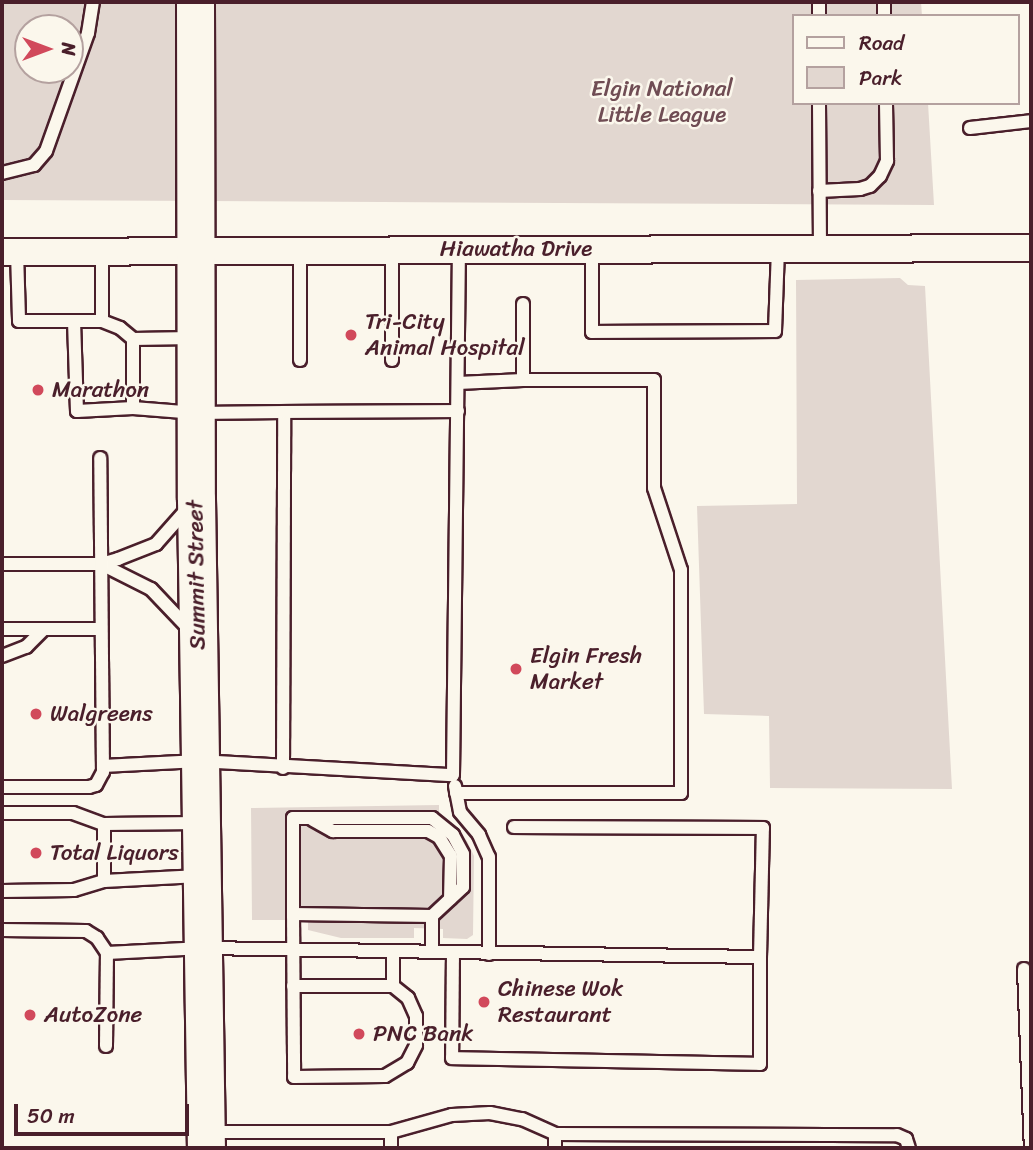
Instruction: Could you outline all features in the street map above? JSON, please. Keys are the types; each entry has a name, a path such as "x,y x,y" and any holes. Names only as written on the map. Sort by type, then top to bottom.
{"main road":[{"name":"Summit Street","path":"195,2 197,640 206,1140"}],"street":[{"name":"Hiawatha Drive","path":"9,252 196,253 459,248 1031,248"}],"lane":[{"path":"2,173 34,165 46,151 88,33 93,2"},
{"path":"819,105 820,248"},
{"path":"820,191 860,189 870,186 880,176 887,161 886,105"},
{"path":"970,128 1031,121"},
{"path":"459,248 453,775 460,812 479,835 489,857 489,954"},
{"path":"592,248 592,332 775,331 778,248"},
{"path":"392,250 392,360"},
{"path":"102,251 102,321"},
{"path":"300,251 300,360"},
{"path":"9,252 19,321 102,321 120,328 134,340 196,338"},
{"path":"523,304 523,380"},
{"path":"74,321 77,411 134,408 196,413 458,411"},
{"path":"134,340 134,408"},
{"path":"456,793 681,793 681,570 654,488 654,380 458,383"},
{"path":"282,768 284,412"},
{"path":"2,787 93,786 101,779 100,458"},
{"path":"2,564 101,564 156,544 196,499"},
{"path":"101,564 151,589 197,640"},
{"path":"2,629 101,629"},
{"path":"2,656 26,647 44,629"},
{"path":"103,766 199,761 282,768 453,775"},
{"path":"2,813 73,813 104,824 200,823"},
{"path":"293,914 432,916 463,887 463,855 453,835 432,818 293,818 293,914 293,986 294,1077 392,1074 402,1067 413,1052 416,1016 408,998 393,986 293,986"},
{"path":"104,824 104,881"},
{"path":"453,952 452,1058 760,1064 763,828 514,827"},
{"path":"2,891 74,890 104,881 201,876"},
{"path":"432,916 432,952"},
{"path":"2,930 86,932 97,938 107,953 106,1046"},
{"path":"107,953 202,948 760,957"},
{"path":"393,952 393,986"},
{"path":"1024,969 1029,1028 1031,1148"},
{"path":"206,1140 391,1132 444,1116 490,1113 515,1117 555,1134 683,1142 838,1142 900,1135 906,1139 909,1148"},
{"path":"391,1132 391,1148"},
{"path":"555,1134 555,1148"}],"green space":[{"name":"Elgin National Little League","path":"2,2 921,2 922,14 792,14 792,105 928,105 934,205 2,200"},
{"path":"900,278 908,285 925,286 952,789 770,788 769,716 704,714 697,506 797,504 796,280"},
{"path":"439,805 439,813 467,841 474,856 473,935 467,939 443,938 443,929 414,928 414,938 341,938 308,930 308,920 252,920 251,808"}],"place":[{"name":"Tri-City Animal Hospital","path":"351,335"},
{"name":"Marathon","path":"38,390"},
{"name":"Elgin Fresh Market","path":"516,669"},
{"name":"Walgreens","path":"36,714"},
{"name":"Total Liquors","path":"36,853"},
{"name":"Chinese Wok Restaurant","path":"484,1002"},
{"name":"AutoZone","path":"30,1015"},
{"name":"PNC Bank","path":"359,1034"}]}
